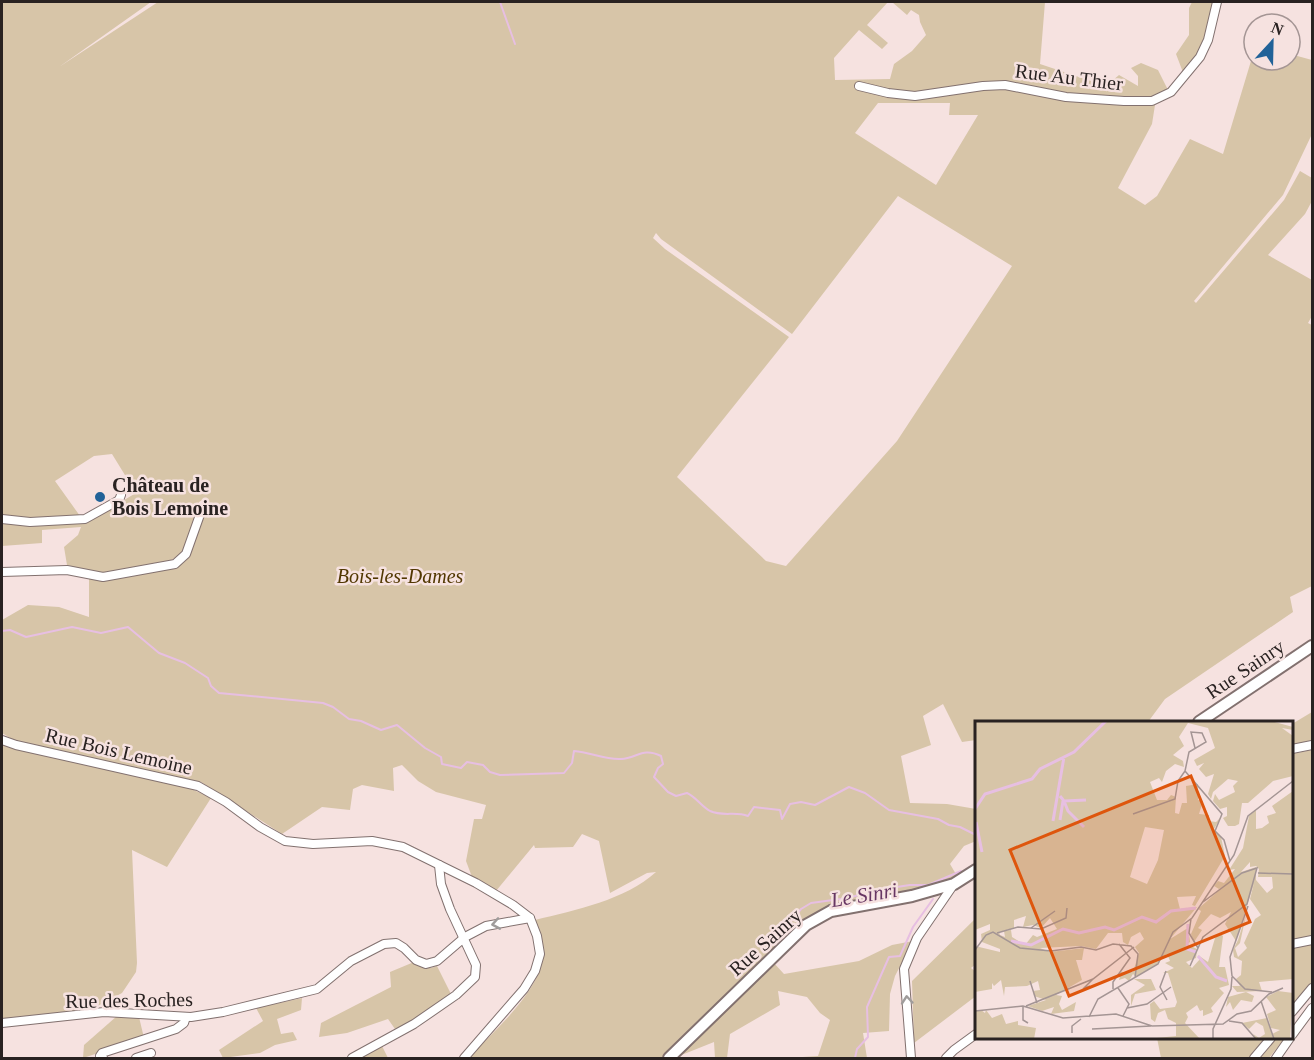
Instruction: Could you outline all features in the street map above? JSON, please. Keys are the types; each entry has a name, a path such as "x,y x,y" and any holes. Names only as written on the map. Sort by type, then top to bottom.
{"street":[{"name":"Rue Au Thier","path":"859,86 915,96 1005,85 1066,97 1152,101 1172,92 1200,57 1208,40 1217,2"},
{"path":"2,519 30,522 85,519 119,500 121,495"},
{"path":"2,572 67,570 103,577 175,564 186,554 202,509"},
{"name":"Rue Sainry","path":"1201,721 1312,646"},
{"name":"Rue Bois Lemoine","path":"2,740 198,786 285,841 313,844 382,842 403,847 477,884 530,918"},
{"path":"1293,749 1312,745"},
{"path":"352,1059 414,1024 456,995 475,977 476,965 441,884 439,865"},
{"name":"Rue Sainry","path":"669,1059 806,925 831,911 912,896 954,884 975,871"},
{"path":"911,1059 904,969 917,938 954,884"},
{"path":"464,1059 524,989 535,971 540,954 537,936 530,918 486,926 465,937"},
{"name":"Rue des Roches","path":"2,1023 104,1012 186,1017 260,1005 316,990 351,961 384,944 396,943 416,960 426,964 437,962 465,937"},
{"path":"1293,944 1312,940"},
{"path":"1293,1011 1312,988"},
{"path":"1293,1033 1312,1008"},
{"path":"103,1059 100,1056 102,1053 176,1029 184,1023 186,1017"},
{"path":"946,1059 975,1035"},
{"path":"1254,1059 1270,1039"},
{"path":"1276,1059 1289,1039"},
{"path":"136,1059 152,1053"}],"green space":[{"name":"Bois-les-Dames","path":"2,2 151,2 59,67 158,2 888,2 867,25 888,43 882,49 859,30 834,58 835,80 890,79 894,64 912,51 926,35 919,15 911,10 907,15 892,2 1045,2 1040,64 1106,86 1119,75 1138,86 1138,76 1131,68 1141,63 1158,70 1168,90 1155,105 1152,124 1118,188 1145,205 1157,196 1190,139 1223,154 1248,72 1302,72 1302,57 1312,60 1312,134 1283,195 1194,301 1196,303 1284,200 1300,171 1312,178 1312,201 1305,214 1268,255 1312,280 1312,316 1308,323 1312,325 1312,586 1290,597 1293,612 1165,699 1149,721 975,721 975,740 962,742 943,704 923,716 931,745 901,756 910,803 947,804 975,809 975,841 964,846 950,864 960,881 832,911 806,925 666,1058 468,1058 516,1008 537,977 542,962 543,948 535,920 615,897 644,882 656,872 647,873 610,893 599,841 582,834 573,847 535,848 534,845 496,891 472,877 466,861 474,819 482,819 486,805 436,792 418,781 402,765 393,768 394,791 362,785 353,789 350,810 322,807 282,834 201,782 34,746 2,733 2,620 28,605 59,607 89,617 89,578 179,566 206,512 204,499 199,502 198,519 183,554 167,562 100,574 67,565 64,547 78,535 81,527 42,530 42,543 2,546","holes":["878,103 950,103 949,115 978,115 936,185 855,133","898,196 1012,266 897,441 786,566 766,561 677,477 789,337 665,249 653,238 656,233 661,239 792,334","112,454 136,493 85,523 55,481 94,456"]},
{"path":"1192,2 1213,2 1212,26 1204,49 1184,75 1176,54 1189,35 1189,8"},
{"path":"1312,712 1312,740 1293,745 1293,723"},
{"path":"2,744 183,785 211,798 167,867 132,850 136,972 122,993 86,1012 2,1020"},
{"path":"1312,750 1312,937 1293,941 1293,754"},
{"path":"975,919 975,965 971,968 975,971 975,997 914,1043 912,981"},
{"path":"913,941 895,976 890,994 889,1031 863,1033 867,1058 787,1058 818,1056 830,1020 820,1013 807,997 778,991 780,1005 730,1034 727,1058 715,1058 714,1042 674,1058 773,962 784,974 859,961 892,945"},
{"path":"1312,942 1312,982 1293,1006 1293,948"},
{"path":"414,962 431,968 437,966 451,994 414,1021 395,1029 388,1019 347,1033 319,1037 321,1023 391,987 390,972"},
{"path":"302,998 301,1010 277,1019 281,1034 293,1032 297,1040 275,1045 260,1053 223,1058 219,1050 263,1021 256,1008"},
{"path":"117,1016 139,1017 144,1038 83,1058 84,1045"},
{"path":"1157,1039 1266,1039 1251,1058 1161,1058"},
{"path":"1276,1039 1284,1039 1269,1058 1260,1058"},
{"path":"382,1046 388,1058 359,1058"}],"waterway":[{"path":"500,2 515,44"},
{"path":"2,631 10,630 26,637 72,627 101,633 128,627 159,653 185,663 208,678 211,686 219,693 323,703 333,707 349,719 361,721 381,730 397,725 425,748 441,757 442,764 461,768 467,762 483,765 490,772 500,775 564,773 572,763 574,751 615,759 649,753 661,756 663,764 658,768 654,777 668,792 676,796 687,793 715,813 748,816 754,807 780,810 782,819 790,804 801,802 815,805 849,787 865,793 889,810 938,819 975,834"},
{"name":"Le Sinri","path":"779,936 801,909 811,903 848,898 877,890 928,885 961,871"},
{"path":"855,1058 857,1049 868,1037 867,1007 889,957 900,956 913,927 933,899"}],"place":[{"name":"Château de Bois Lemoine","path":"100,497"}]}
